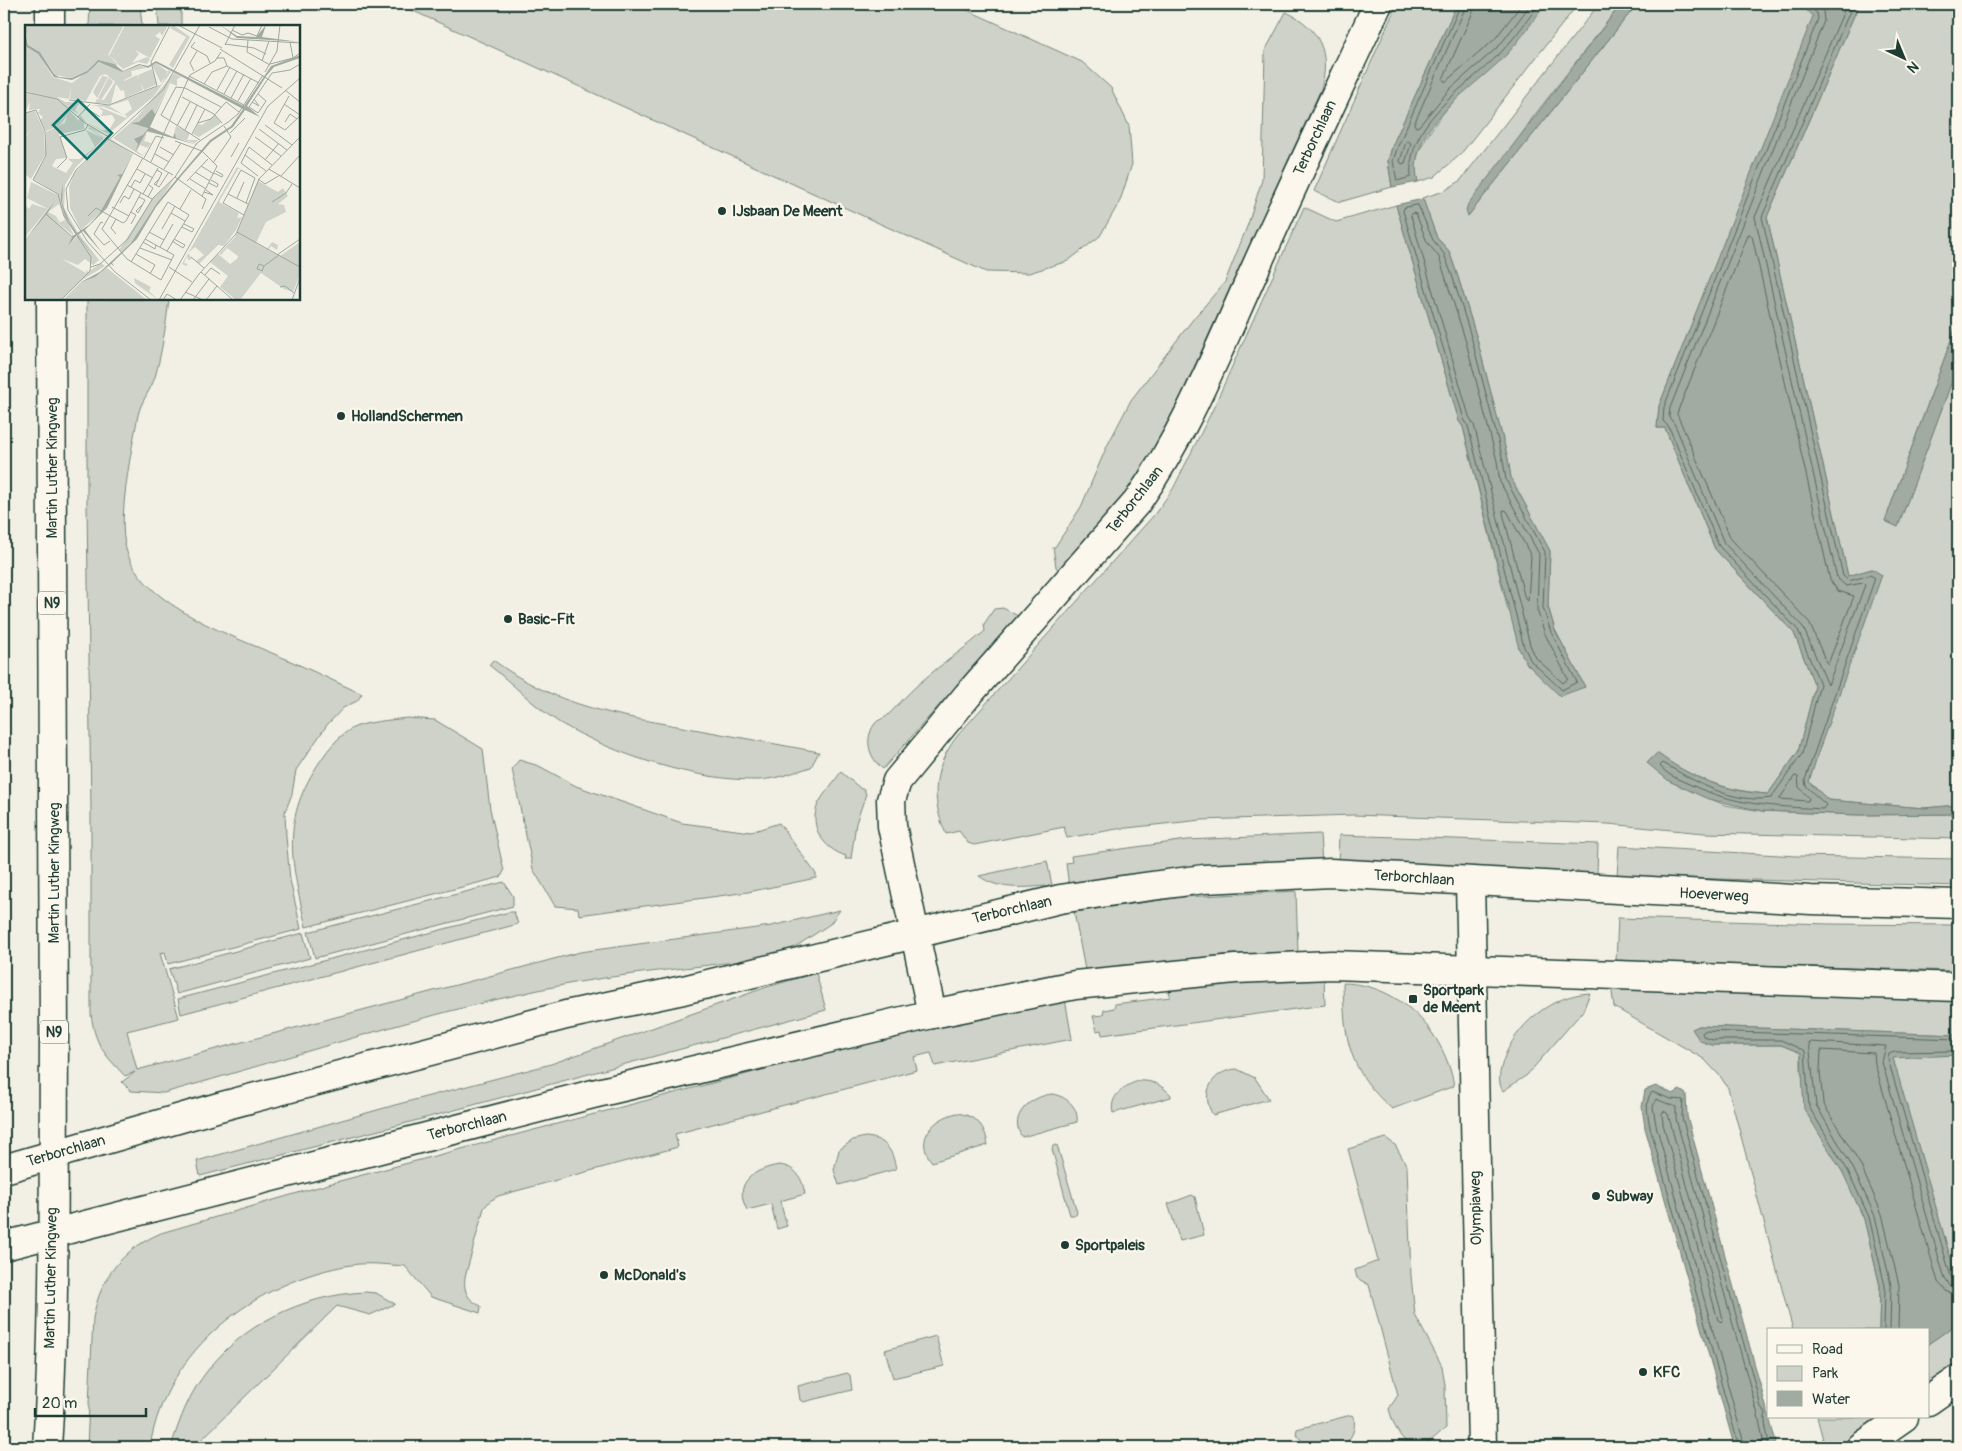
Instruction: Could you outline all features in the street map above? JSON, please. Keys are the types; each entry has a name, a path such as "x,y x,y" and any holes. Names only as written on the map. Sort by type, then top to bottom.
{"main road":[{"path":"50,4 50,25"},
{"name":"Terborchlaan","path":"932,1014 892,826 891,800 897,781 967,696 1137,502 1161,467 1194,404 1288,194 1378,4"},
{"name":"Martin Luther Kingweg","path":"47,1447 50,1403 53,1156 51,300"},
{"name":"Terborchlaan","path":"4,1169 219,1107 566,1015 683,990 1060,899 1204,880 1332,873 1470,882 1472,969 1332,965 1200,972 1075,985 932,1014 593,1094 4,1246"},
{"name":"Hoeverweg","path":"1470,882 1811,900 1958,904"},
{"path":"1472,969 1958,987"},
{"name":"Olympiaweg","path":"1472,969 1482,1447"},
{"path":"1930,1400 1958,1380"},
{"path":"1861,1447 1903,1418"}],"green space":[{"path":"90,4 140,4 142,25 89,25"},
{"path":"157,4 181,4 181,25 159,25"},
{"path":"398,4 954,4 1082,62 1111,88 1129,126 1132,164 1120,201 1100,236 1068,261 1029,273 986,272"},
{"path":"1397,4 1457,4 1393,144 1388,161 1392,187 1340,202 1314,191"},
{"path":"1546,4 1578,4 1460,155 1434,177 1418,182 1415,167 1421,148 1433,127 1470,83"},
{"path":"1599,4 1621,4 1533,117 1468,216 1637,4 1799,4 1814,16 1659,406 1657,428 1665,428 1715,549 1794,633 1815,686 1798,752 1768,794 1738,790 1710,782 1682,770 1657,753 1669,781 1725,805 1762,811 1858,815 1958,814 1958,839 1704,833 1608,824 1353,815 1202,820 1117,829 1067,838 1064,827 974,845 968,843 959,831 946,834 941,821 936,795 939,771 943,759 958,735 1154,515 1173,489 1212,411 1304,207 1336,222 1396,205 1459,421 1463,427 1508,610 1585,687 1555,630 1548,606 1550,551 1511,478 1508,459 1477,339 1458,277 1449,251 1437,238 1422,198 1444,191 1460,181"},
{"path":"1859,4 1958,4 1958,321 1885,521 1898,526 1958,365 1958,805 1924,808 1828,800 1809,782 1872,569 1848,576 1767,217"},
{"path":"1286,12 1307,25 1320,43 1325,64 1321,89 1163,435 1139,478 1059,571 1056,567 1053,547 1055,547 1081,507 1106,448 1131,400 1194,318 1225,282 1248,224 1262,180 1265,51"},
{"path":"87,300 169,300 164,338 157,368 153,382 138,415 126,483 123,520 124,536 126,549 135,569 151,588 193,618 362,694 357,701 343,708 327,725 296,770 292,794 285,812 290,880 301,929 168,964 165,952 160,953 179,1018 127,1031 137,1070 580,952 771,926 840,910 830,924 792,949 793,953 605,978 543,989 400,1025 164,1093 131,1091 122,1082 135,1072 125,1076 106,1055 95,1034 91,1014 91,812 87,504"},
{"path":"1003,608 1018,616 883,769 874,760 869,743 869,737 875,723 887,716 930,674 985,631 984,624 994,609"},
{"path":"493,660 516,676 539,688 562,698 610,713 819,752 811,767 779,777 759,780 709,776 656,764 605,746 560,723 489,665"},
{"path":"407,718 435,720 483,749 490,809 504,871 501,877 306,927 297,884 292,845 298,806 305,787 328,751 336,741 351,729 362,725"},
{"path":"519,760 539,766 576,786 682,823 751,832 779,823 816,874 816,878 748,892 579,915 578,908 555,906 533,869 512,769"},
{"path":"841,772 861,789 864,789 866,794 856,823 851,859 845,859 846,856 838,853 825,843 820,836 815,821 818,804"},
{"path":"1320,834 1322,865 1069,887 1066,863 1072,862 1071,856 1187,840"},
{"path":"1339,835 1598,844 1597,874 1338,864"},
{"path":"1619,846 1797,856 1958,859 1958,886 1617,876"},
{"path":"1047,861 1053,890 1046,891 1045,886 1002,886 986,881 979,876"},
{"path":"504,882 513,896 513,906 315,958 308,932"},
{"path":"1296,891 1298,953 1233,954 1085,970 1074,912 1184,897"},
{"path":"514,912 518,924 181,1014 178,999"},
{"path":"1618,918 1829,924 1958,925 1958,971 1616,961"},
{"path":"303,933 310,958 177,994 169,969"},
{"path":"816,973 826,1010 403,1124 200,1176 197,1161 395,1105 551,1064 767,987"},
{"path":"1324,977 1325,1005 1102,1035 1101,1030 1097,1031 1093,1016 1103,1015 1104,1010 1114,1008 1115,1004 1170,997 1169,986"},
{"path":"1343,983 1364,985 1383,992 1401,1002 1416,1015 1430,1030 1441,1047 1449,1066 1454,1086 1392,1109 1366,1081 1357,1067 1351,1052 1345,1021"},
{"path":"1611,985 1958,996 1958,1035 1699,1026 1693,1029 1712,1045 1781,1045 1801,1053 1801,1073 1864,1219 1880,1286 1879,1328 1792,1328 1728,1088 1704,1059 1614,1007"},
{"path":"1590,993 1583,1011 1527,1075 1503,1091 1500,1073 1503,1061 1516,1035 1536,1014 1548,1006 1562,999"},
{"path":"1065,999 1072,1039 935,1066 931,1053 914,1057 917,1070 675,1134 678,1147 498,1196 484,1208 465,1277 467,1295 481,1306 480,1313 431,1297 405,1266 351,1265 316,1273 282,1286 250,1303 221,1325 195,1350 175,1379 159,1412 150,1447 87,1447 93,1318 97,1303 108,1277 124,1256 161,1233 332,1183 922,1028"},
{"path":"1958,1055 1958,1284 1892,1057"},
{"path":"1237,1069 1255,1078 1269,1099 1213,1115 1207,1099 1211,1084 1221,1074"},
{"path":"1139,1081 1148,1081 1160,1086 1168,1091 1171,1097 1113,1113 1113,1101 1119,1092 1128,1085"},
{"path":"1052,1094 1062,1097 1074,1107 1077,1122 1022,1137 1018,1129 1018,1121 1024,1108 1037,1098"},
{"path":"957,1113 975,1119 979,1123 985,1132 988,1145 932,1162 927,1153 925,1138 934,1125"},
{"path":"865,1137 878,1140 887,1147 893,1157 896,1169 839,1185 834,1170 839,1150 853,1140"},
{"path":"1386,1138 1395,1145 1407,1166 1411,1276 1415,1315 1442,1366 1445,1385 1446,1428 1432,1440 1423,1445 1416,1446 1404,1440 1393,1421 1389,1409 1398,1395 1369,1285 1357,1278 1355,1270 1378,1261 1348,1149"},
{"path":"1057,1145 1077,1212 1076,1215 1070,1215 1052,1149 1053,1146"},
{"path":"779,1165 790,1168 798,1174 805,1194 780,1201 787,1226 777,1229 771,1204 747,1210 742,1192 748,1178 762,1170"},
{"path":"1192,1195 1195,1197 1204,1235 1180,1241 1168,1204"},
{"path":"376,1293 395,1304 370,1315 337,1306 194,1447 171,1447 184,1411 197,1385 217,1359 234,1343 253,1328 295,1307 341,1294"},
{"path":"1958,1323 1958,1363 1930,1383 1930,1343"},
{"path":"936,1336 944,1366 893,1378 885,1350"},
{"path":"847,1373 850,1375 852,1390 803,1402 800,1400 798,1386"},
{"path":"1351,1415 1354,1416 1354,1430 1348,1441 1341,1447 1307,1447 1296,1434 1297,1429"},
{"path":"1817,1418 1879,1418 1837,1447 1825,1447"}],"water":[{"path":"1457,4 1546,4 1508,53 1446,109 1432,126 1422,143 1417,162 1418,182 1392,187 1388,161 1393,144"},
{"path":"1621,4 1637,4 1468,216 1466,210 1468,204"},
{"path":"1799,4 1859,4 1767,217 1848,576 1872,569 1882,575 1809,782 1828,800 1924,808 1958,805 1958,814 1858,815 1762,811 1708,799 1669,781 1647,763 1657,753 1682,770 1710,782 1738,790 1768,794 1798,752 1815,686 1794,633 1715,549 1665,428 1657,428 1659,406 1813,16"},
{"path":"1423,199 1437,238 1449,251 1458,277 1477,339 1508,459 1511,478 1550,551 1548,607 1555,630 1585,687 1560,696 1527,664 1519,649 1463,427 1459,421 1396,205"},
{"path":"1958,321 1958,365 1898,527 1885,521"},
{"path":"1699,1026 1958,1035 1958,1055 1893,1058 1958,1284 1958,1323 1930,1343 1930,1328 1879,1328 1880,1286 1864,1219 1843,1173 1804,1109 1801,1053 1781,1045 1712,1045 1700,1041 1692,1029"},
{"path":"1656,1086 1673,1094 1680,1090 1686,1094 1687,1116 1767,1410 1767,1418 1769,1418 1776,1443 1770,1447 1731,1447 1734,1445 1645,1128 1642,1107 1645,1090"}],"place":[{"name":"IJsbaan De Meent","path":"722,211"},
{"name":"HollandSchermen","path":"341,416"},
{"name":"Basic-Fit","path":"508,619"},
{"name":"Sportpark de Meent","path":"1413,999"},
{"name":"Subway","path":"1596,1196"},
{"name":"Sportpaleis","path":"1065,1245"},
{"name":"McDonald's","path":"604,1275"},
{"name":"KFC","path":"1643,1372"}]}
